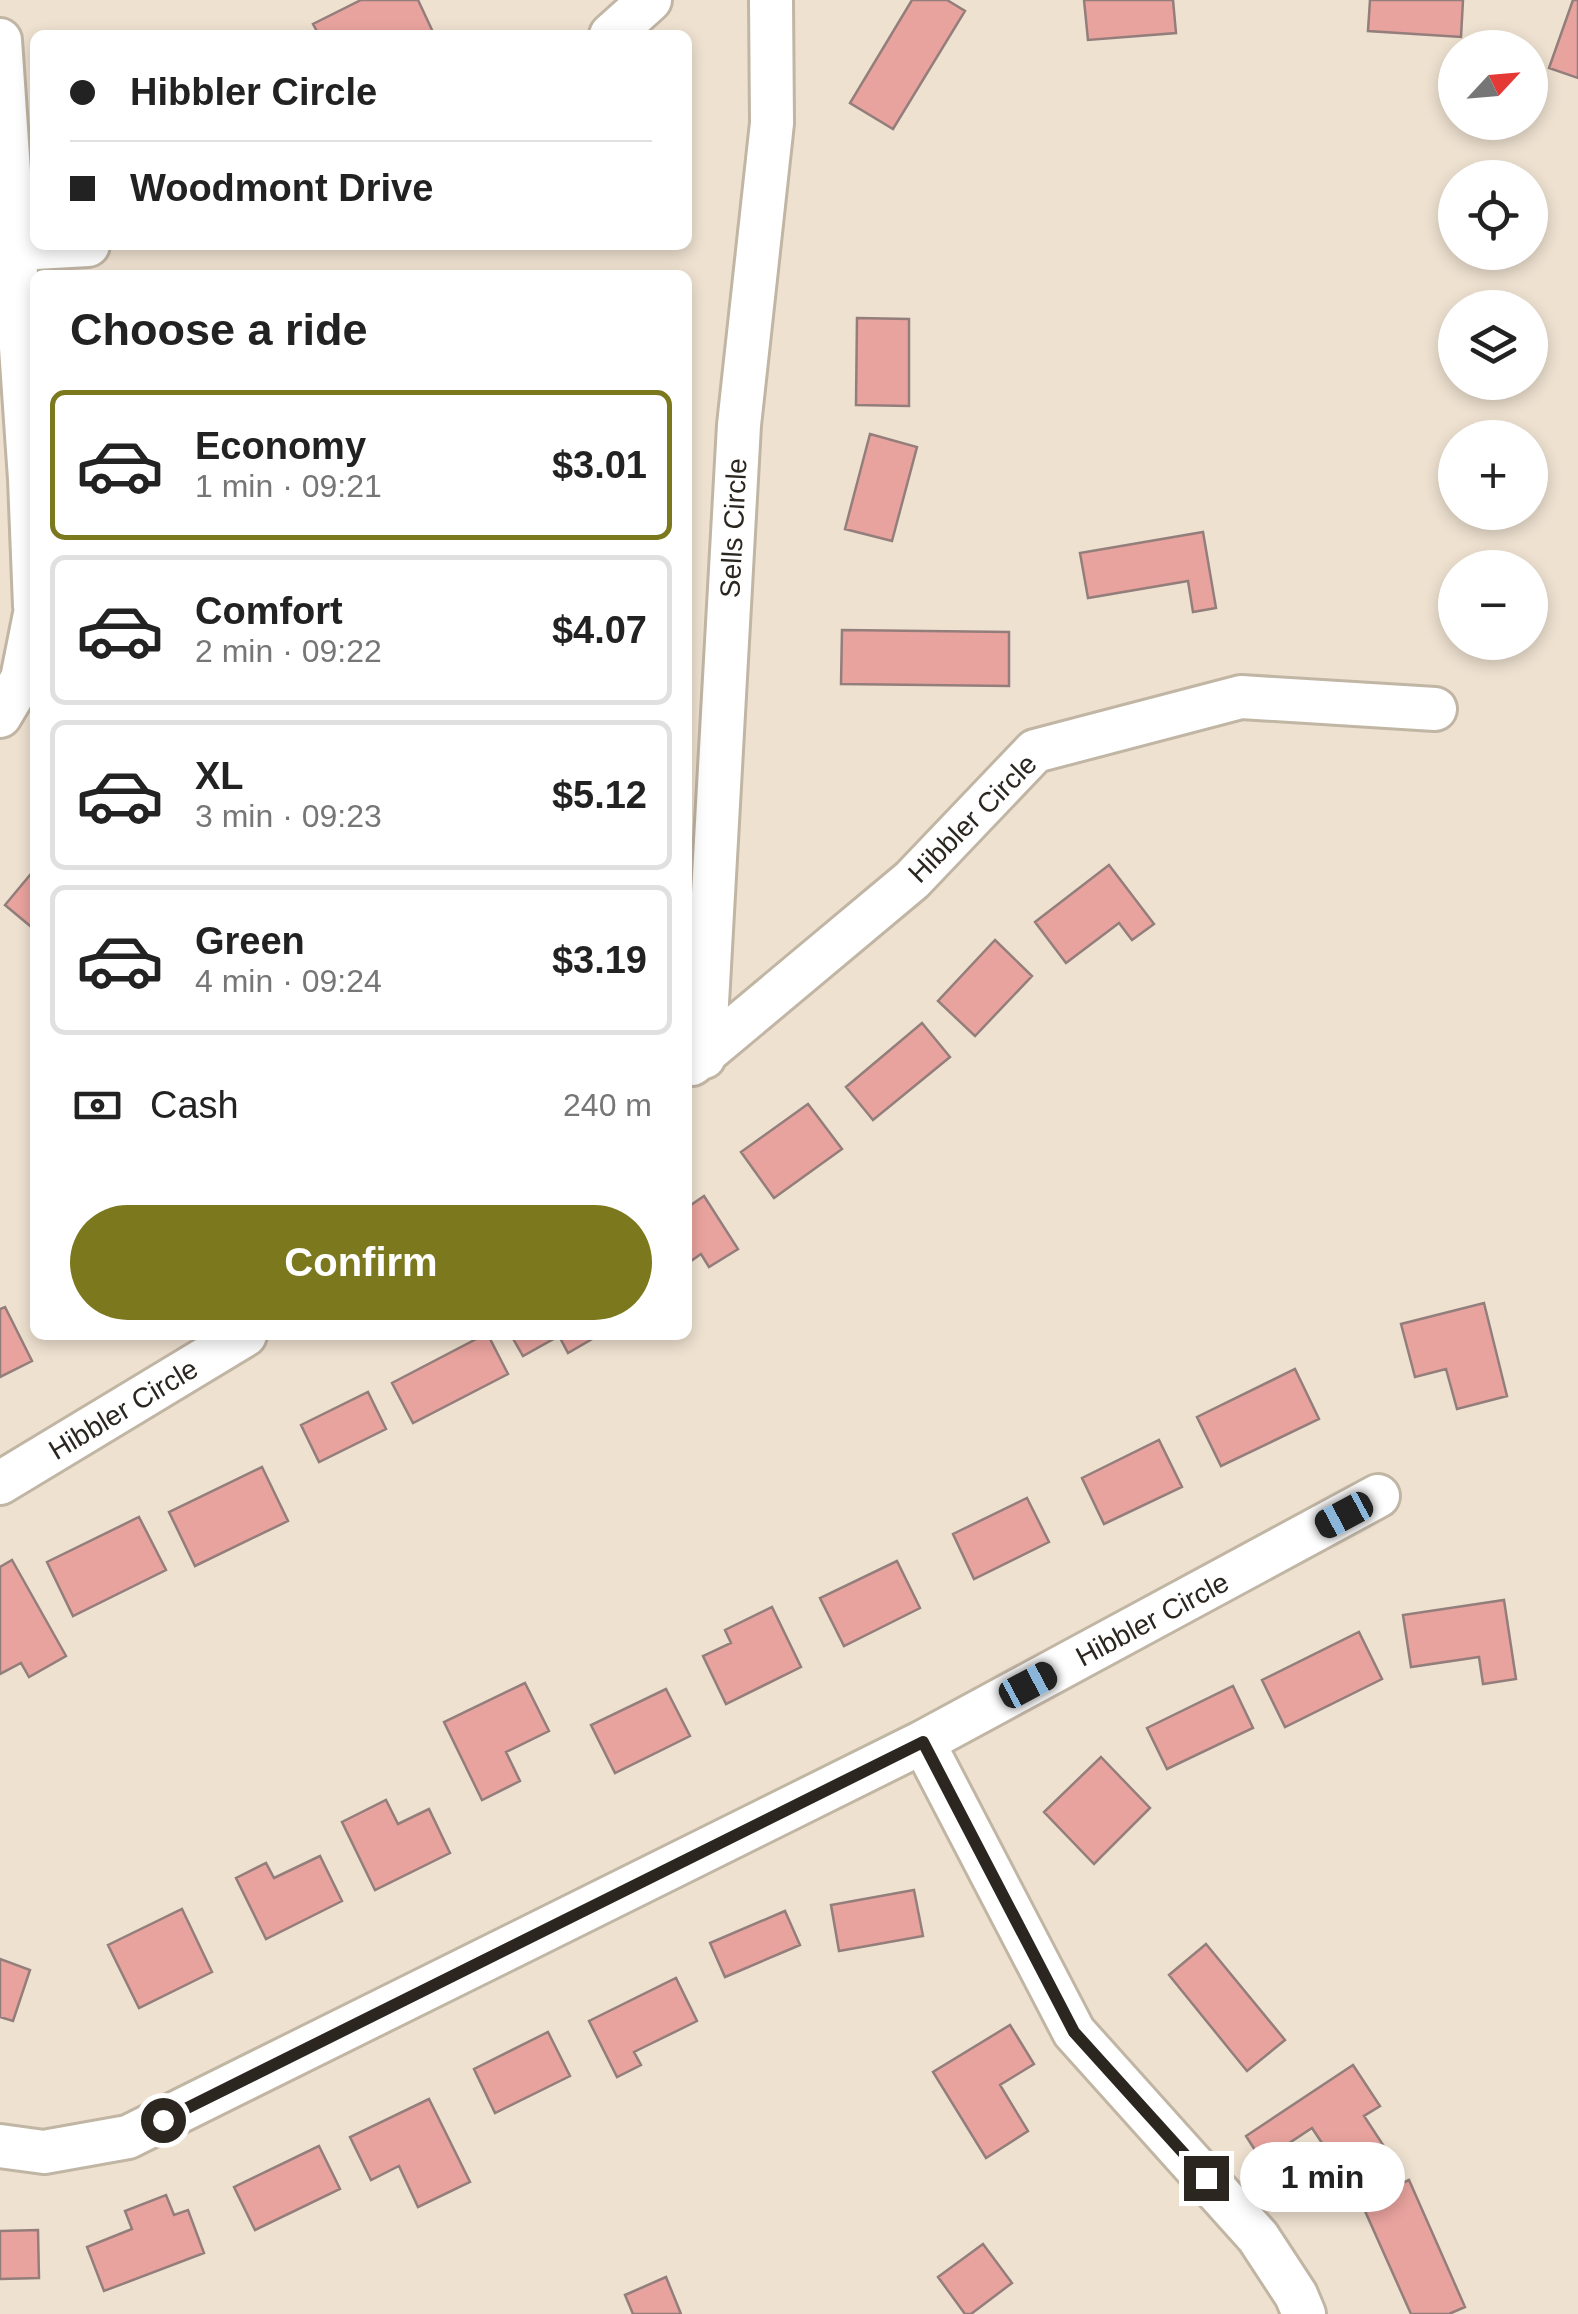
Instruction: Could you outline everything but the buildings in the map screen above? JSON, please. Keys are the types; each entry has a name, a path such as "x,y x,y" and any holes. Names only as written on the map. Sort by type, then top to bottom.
{"street":[{"path":"617,30 650,0"},
{"name":"Sells Circle","path":"696,1062 739,425 772,123 771,0"},
{"path":"0,40 6,250 30,479"},
{"path":"0,716 22,679 30,639"},
{"name":"Hibbler Circle","path":"696,1062 912,880 1035,751 1241,696 1435,709"},
{"name":"Hibbler Circle","path":"0,1484 237,1340"},
{"name":"Hibbler Circle","path":"0,2146 44,2152 128,2137 923,1742 1378,1496"},
{"path":"923,1742 1074,2032 1258,2237 1304,2314"}],"route":[{"path":"163,2120 923,1742 1074,2032 1206,2178"}]}
